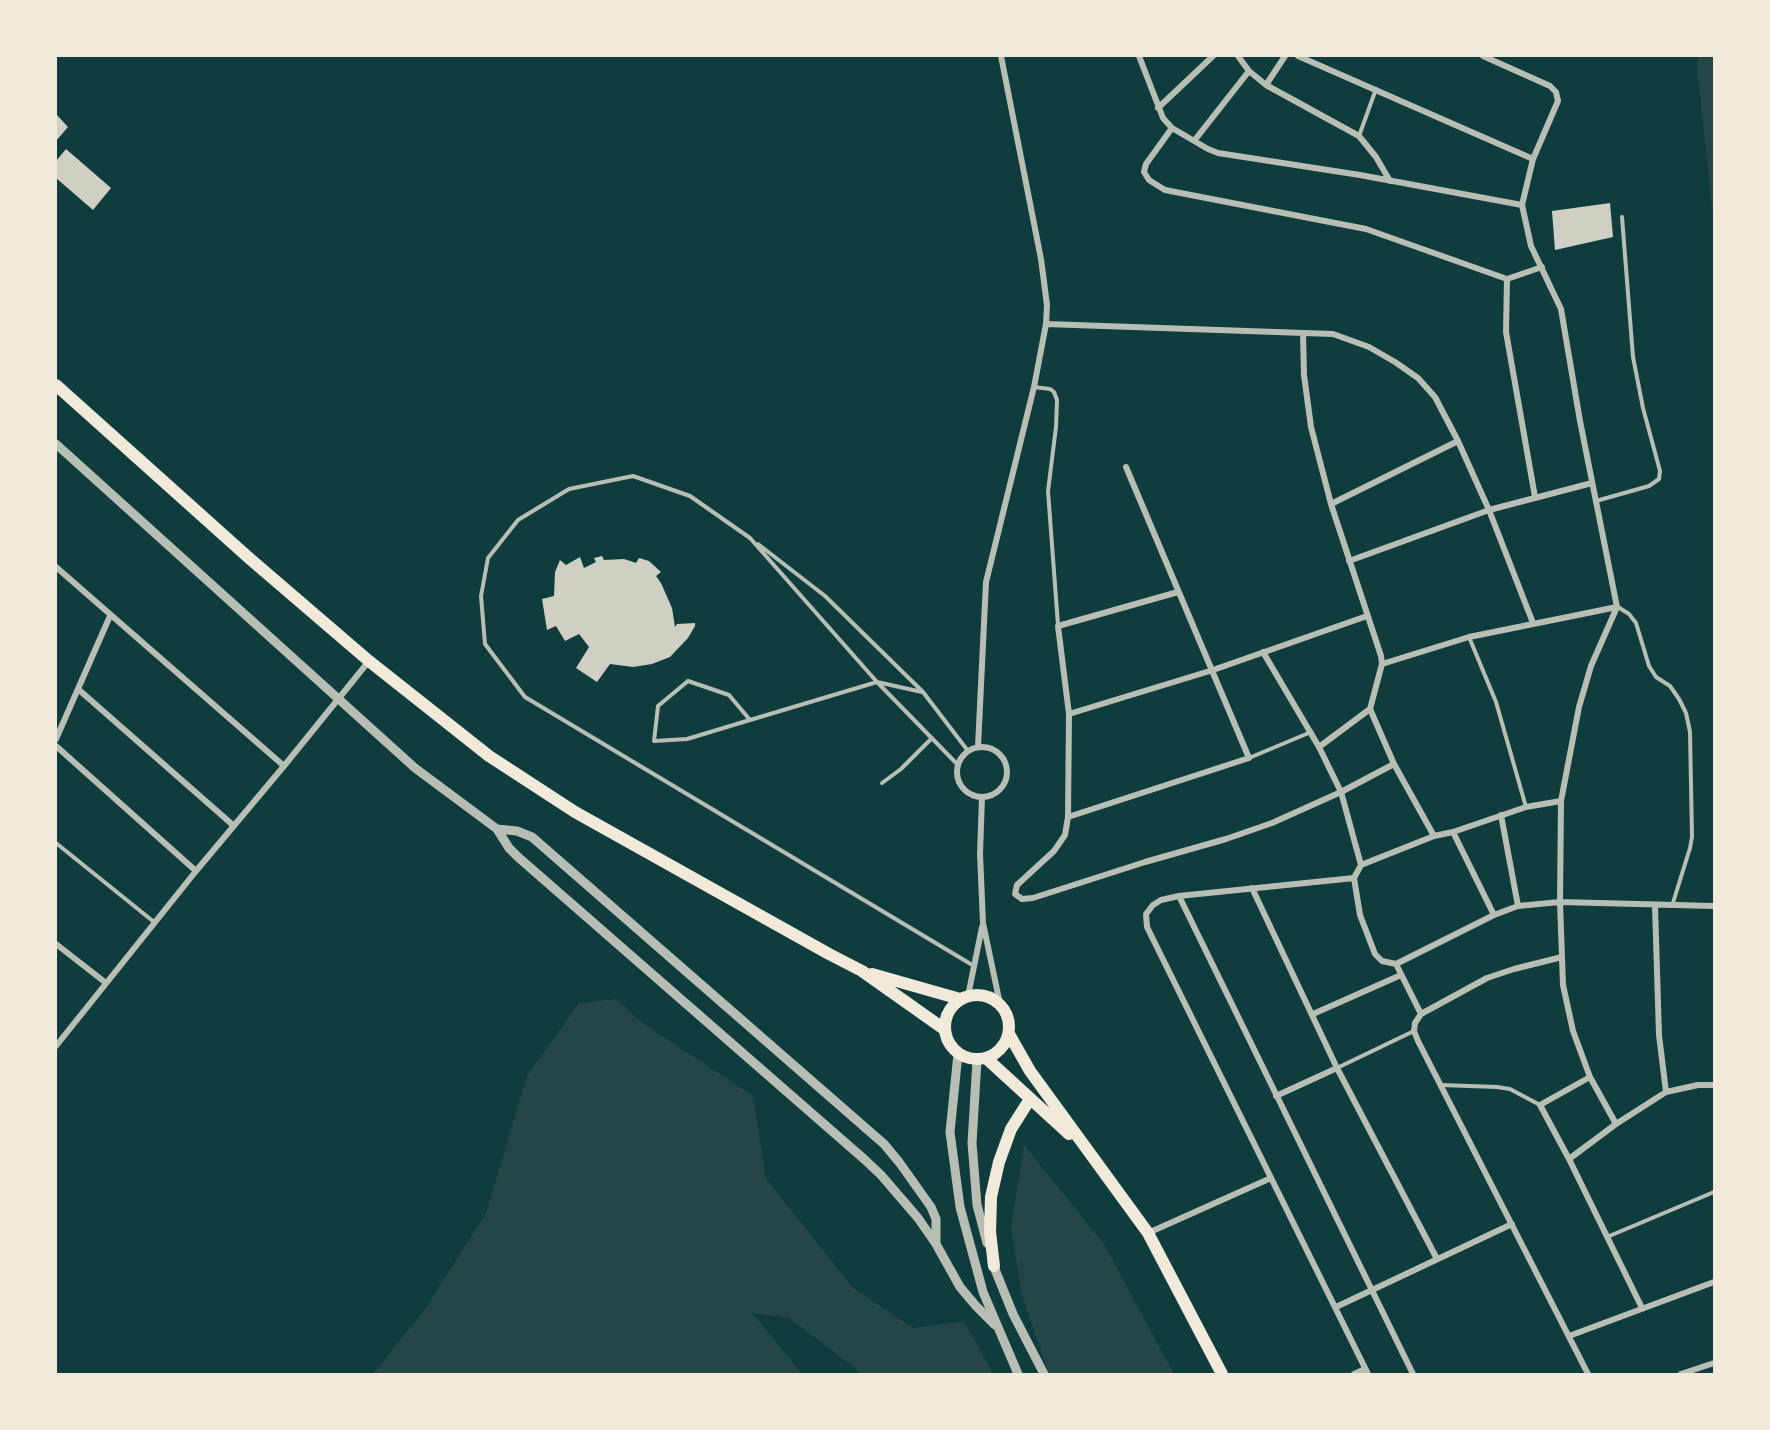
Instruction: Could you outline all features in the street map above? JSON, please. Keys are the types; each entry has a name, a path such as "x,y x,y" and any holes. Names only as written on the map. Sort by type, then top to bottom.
{"main road":[{"path":"56,385 249,558 369,661 480,749 545,794 862,971 944,1029"},
{"path":"862,971 964,997 981,995 994,999 1000,1004 1008,1017 1009,1034 1030,1071 1148,1233 1222,1374"},
{"path":"964,997 951,1006 946,1017 944,1029 951,1047 958,1054 982,1059 1088,1151"},
{"path":"982,1059 1001,1049 1009,1034"},
{"path":"993,1266 990,1232 991,1197 999,1162 1011,1129 1030,1099"}],"street":[{"path":"978,747 986,582 1034,387 1046,324 1047,305 1041,259 1001,56"},
{"path":"1139,56 1163,118 1173,128 1218,153 1522,205"},
{"path":"1158,108 1213,56"},
{"path":"1239,56 1249,71 1266,85 1359,136 1372,150 1390,181"},
{"path":"1266,85 1285,56"},
{"path":"1298,56 1533,159"},
{"path":"1483,56 1550,86 1556,92 1558,101 1533,159 1522,205 1531,246 1561,309 1617,606 1591,666 1578,707 1561,801 1560,902 1563,985 1573,1031 1590,1077 1616,1124"},
{"path":"1194,141 1249,71"},
{"path":"1173,128 1146,164 1144,172 1155,186 1165,190 1366,229 1507,279 1542,267"},
{"path":"1507,279 1506,332 1535,497"},
{"path":"1046,324 1333,334 1369,347 1418,378 1434,397 1458,441 1489,510 1533,623"},
{"path":"1303,333 1307,404 1331,504 1382,664 1370,709 1319,747"},
{"path":"1331,504 1458,441"},
{"path":"56,444 415,768 497,829 509,848 518,857 872,1167 918,1218 936,1244 960,1287 995,1325"},
{"path":"1068,817 1249,758 1125,467"},
{"path":"1349,561 1489,510 1592,483"},
{"path":"56,567 284,766"},
{"path":"1178,592 1058,626 1068,714 1068,817 1065,835 1054,851 1017,885 1015,894 1023,898 1033,898 1226,839 1272,823 1341,792 1395,764"},
{"path":"1382,664 1469,637 1617,606"},
{"path":"56,739 110,616"},
{"path":"1068,714 1213,670 1367,616"},
{"path":"1263,652 1311,732 1341,792 1360,865 1354,878 1360,915 1375,954 1382,961 1396,964 1494,915 1518,906 1560,902 1714,906"},
{"path":"57,1042 369,661"},
{"path":"78,689 234,826"},
{"path":"1370,709 1395,764 1434,836"},
{"path":"56,746 196,871"},
{"path":"978,747 994,750 1005,762 1007,770 1006,778 998,792 982,797 973,796 965,791 957,774 962,757 968,751 978,747"},
{"path":"982,797 980,854 983,923 1000,1004"},
{"path":"1360,865 1434,836 1453,832 1526,807 1561,801"},
{"path":"1501,815 1518,906"},
{"path":"497,829 518,831 532,837 884,1144 931,1207 936,1219 936,1244"},
{"path":"1453,832 1494,915"},
{"path":"1354,878 1179,896 1161,900 1153,905 1146,914 1147,927 1367,1372 1354,1374"},
{"path":"1252,888 1337,1068 1437,1258"},
{"path":"1179,896 1413,1374"},
{"path":"1655,906 1659,1035 1666,1092"},
{"path":"964,997 974,966 983,923"},
{"path":"56,944 106,983"},
{"path":"1562,957 1486,978 1421,1014 1415,1023 1414,1031 1588,1374"},
{"path":"1396,964 1421,1014"},
{"path":"1313,1014 1401,975"},
{"path":"958,1054 950,1132 960,1207 983,1292 995,1325 1018,1374"},
{"path":"982,1059 972,1143 977,1205 993,1266 1013,1314 1044,1374"},
{"path":"1276,1096 1337,1068"},
{"path":"1590,1077 1540,1106 1569,1159 1642,1308"},
{"path":"1569,1159 1616,1124 1666,1092 1698,1085 1714,1085"},
{"path":"1148,1233 1271,1178"},
{"path":"1336,1306 1512,1224"},
{"path":"1569,1336 1714,1282"},
{"path":"1681,1374 1714,1363"}],"lane":[{"path":"1359,136 1376,89"},
{"path":"1596,501 1649,486 1659,479 1660,471 1643,408 1633,357 1622,217"},
{"path":"1034,387 1050,388 1057,400 1048,491 1058,626"},
{"path":"968,751 923,692 825,596 750,538 690,496 633,476 569,489 518,520 488,558 481,596 485,644 525,697 974,966"},
{"path":"750,538 877,682 958,765"},
{"path":"1617,606 1629,614 1636,623 1649,666 1656,677 1670,686 1679,699 1686,713 1690,732 1692,837 1672,906"},
{"path":"1469,637 1497,702 1526,807"},
{"path":"750,720 729,695 688,681 658,706 654,741 687,739 877,682 923,692"},
{"path":"1249,758 1311,732"},
{"path":"882,783 902,769 931,739"},
{"path":"56,843 154,922"},
{"path":"1337,1068 1414,1031"},
{"path":"1440,1085 1510,1089 1540,1106"},
{"path":"1607,1237 1714,1192"}],"shaded area":[{"path":"1698,56 1714,56 1714,224 1698,77"},
{"path":"616,999 644,1024 753,1096 766,1179 853,1288 913,1328 964,1321 993,1374 863,1374 789,1318 752,1313 802,1374 373,1374 425,1309 486,1213 527,1076 579,1003"},
{"path":"1024,1145 1104,1244 1174,1374 1049,1374 1022,1295 1011,1228"}],"building":[{"path":"56,114 68,127 56,141"},
{"path":"66,149 111,188 93,210 56,178 56,161"},
{"path":"1610,203 1613,237 1555,250 1552,211"},
{"path":"602,556 604,560 624,559 636,563 639,558 649,561 661,572 656,576 672,608 675,627 677,624 695,623 695,626 688,638 670,657 652,664 633,667 610,664 597,682 576,668 589,647 579,634 565,641 556,626 547,630 542,599 554,596 555,572 560,560 566,565 580,557 584,568 596,562 594,558"}]}
